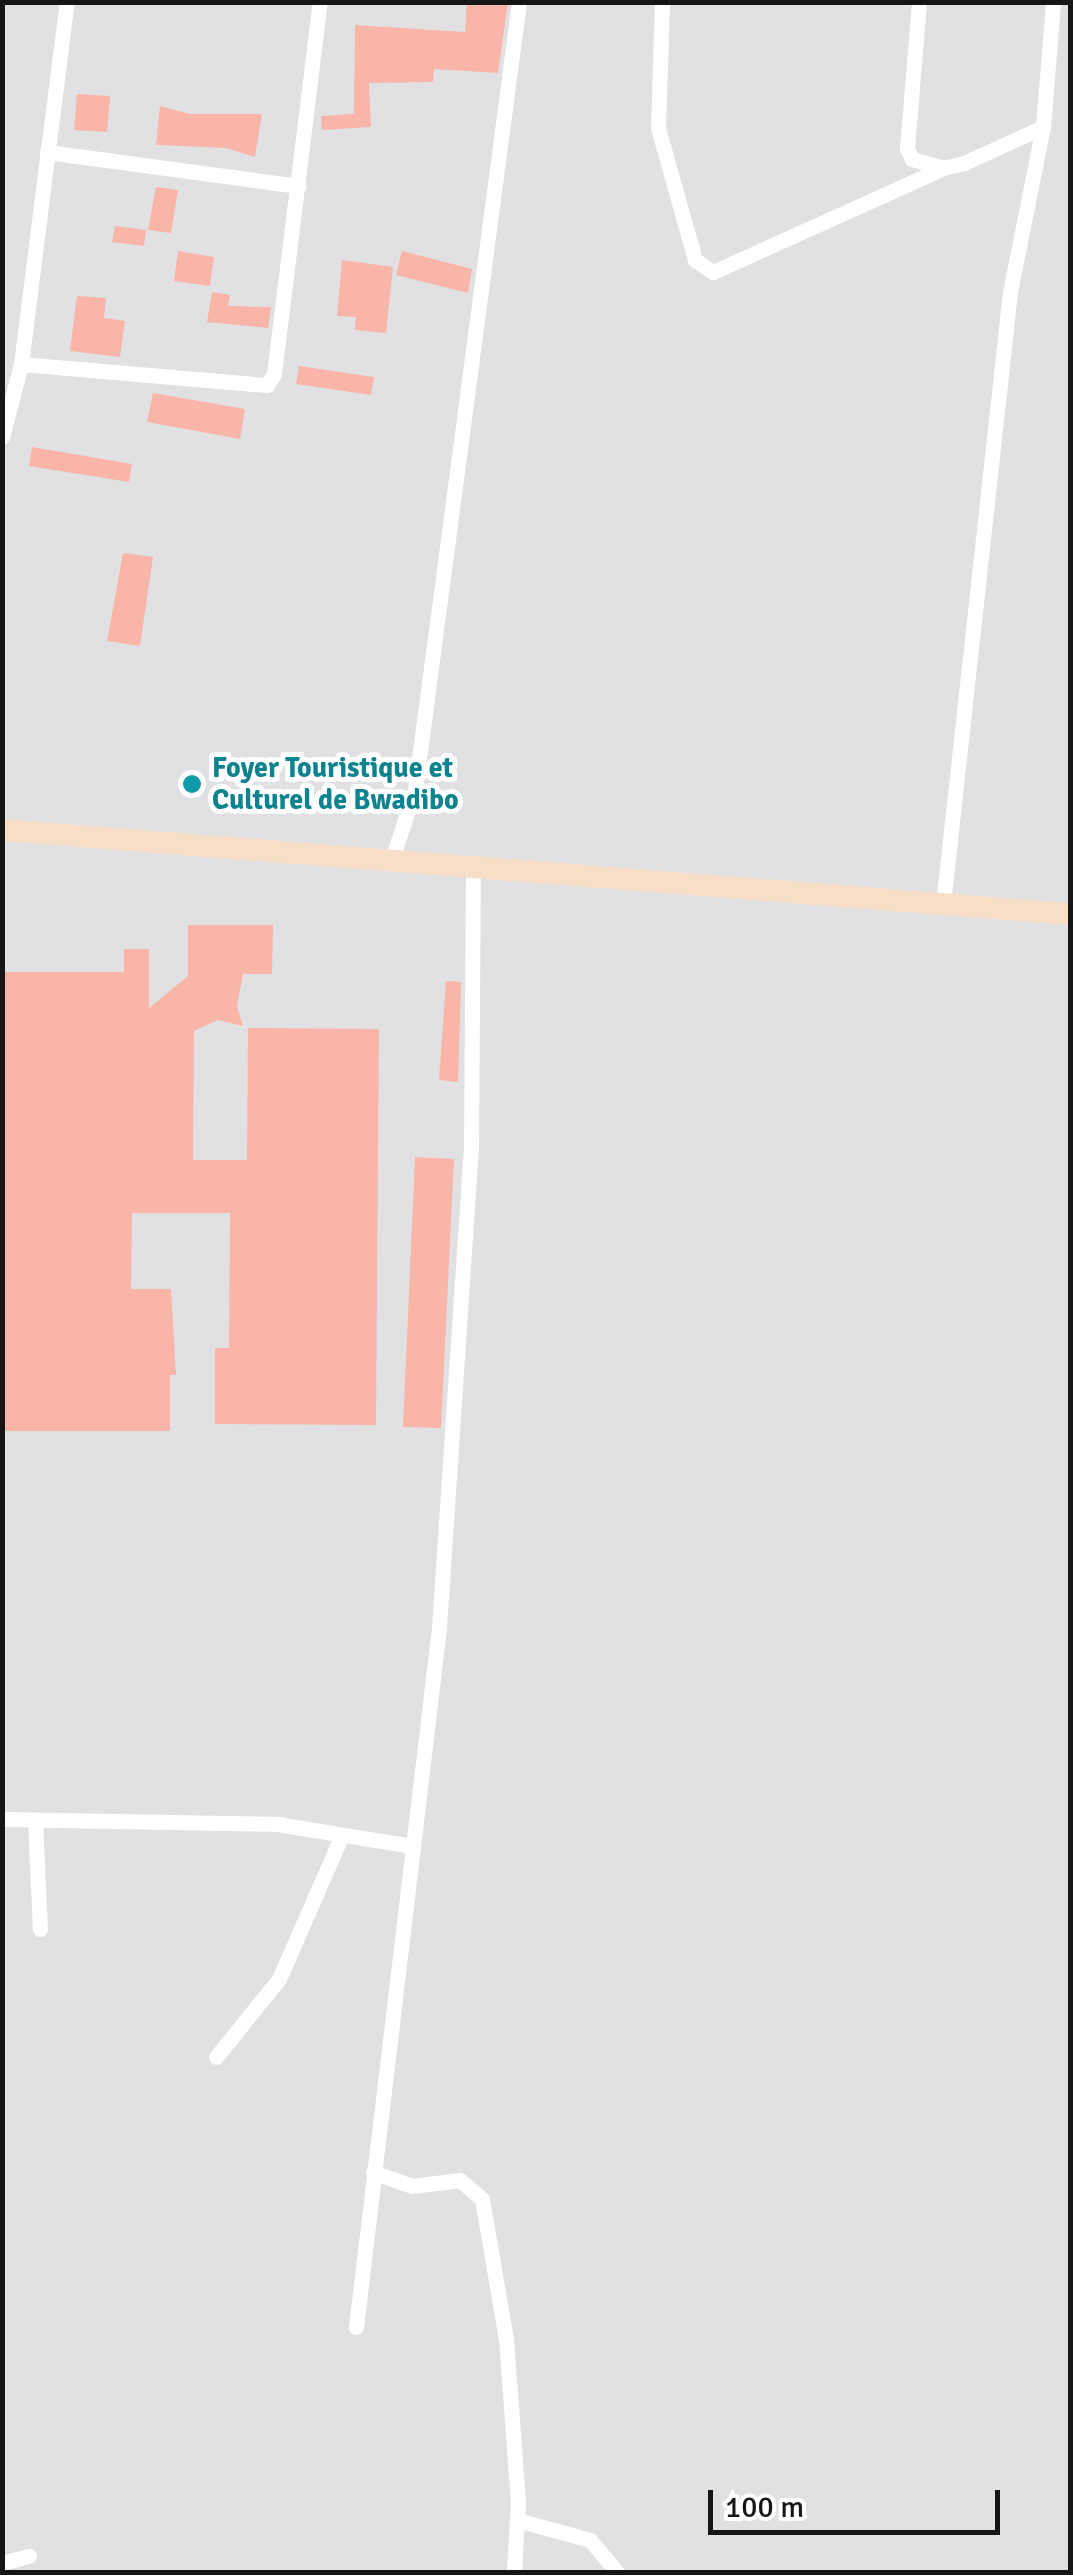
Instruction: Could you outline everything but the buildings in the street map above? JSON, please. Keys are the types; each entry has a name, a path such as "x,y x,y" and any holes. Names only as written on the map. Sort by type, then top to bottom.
{"main road":[{"path":"2,830 393,856 1070,914"}],"street":[{"path":"2,437 21,364 67,2"},
{"path":"21,364 255,389 268,385 274,374 320,2"},
{"path":"393,856 415,789 519,2"},
{"path":"662,2 658,128 695,260 713,272 1043,127"},
{"path":"919,2 906,149 924,165 943,168"},
{"path":"943,904 1010,292 1043,127 1053,2"},
{"path":"48,152 299,186"},
{"path":"356,2328 439,1628 471,1150 473,864"},
{"path":"2,1819 277,1824 413,1846"},
{"path":"35,1820 40,1929"},
{"path":"216,2057 279,1979 342,1835"},
{"path":"373,2172 412,2186 460,2180 482,2198 506,2339 518,2520 514,2572"},
{"path":"518,2520 590,2540 617,2572"},
{"path":"2,2563 29,2556"}],"place":[{"name":"Foyer Touristique et Culturel de Bwadibo","path":"192,784"}]}
